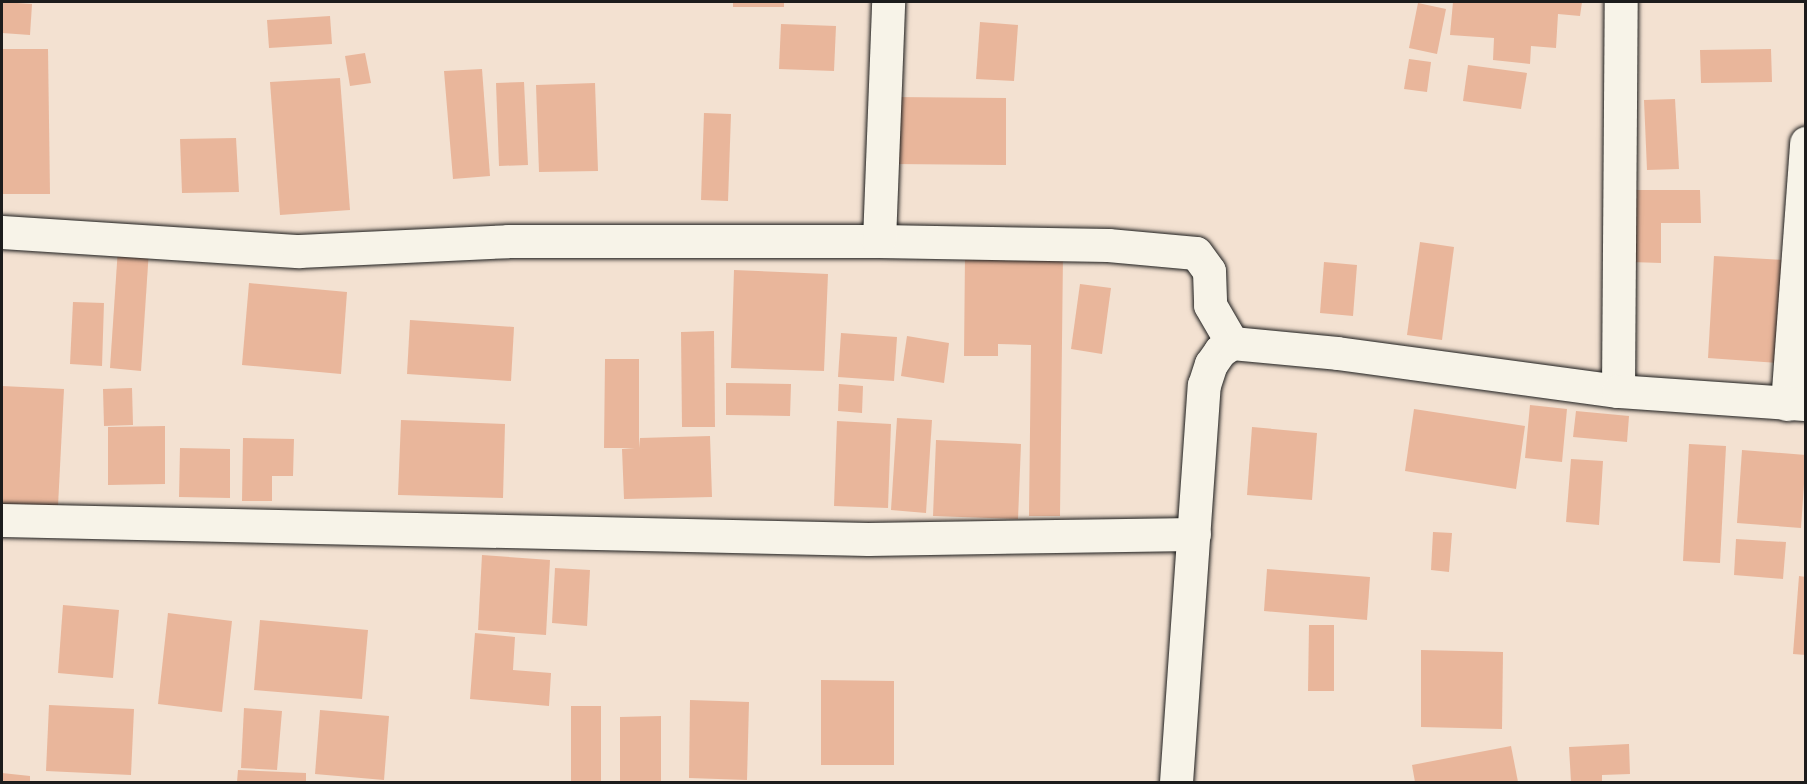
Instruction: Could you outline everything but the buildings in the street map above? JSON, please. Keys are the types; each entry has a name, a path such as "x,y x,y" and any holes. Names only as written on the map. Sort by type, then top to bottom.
{"street":[{"path":"879,241 888,2"},
{"path":"1618,392 1621,2"},
{"path":"1176,783 1204,385 1211,364 1221,351 1232,344 1337,353 1618,392 1796,404 1806,143"},
{"path":"2,232 299,251 508,241 879,241 1108,246 1196,253 1209,271 1210,305 1232,344"},
{"path":"2,520 868,539 1194,534"}]}
